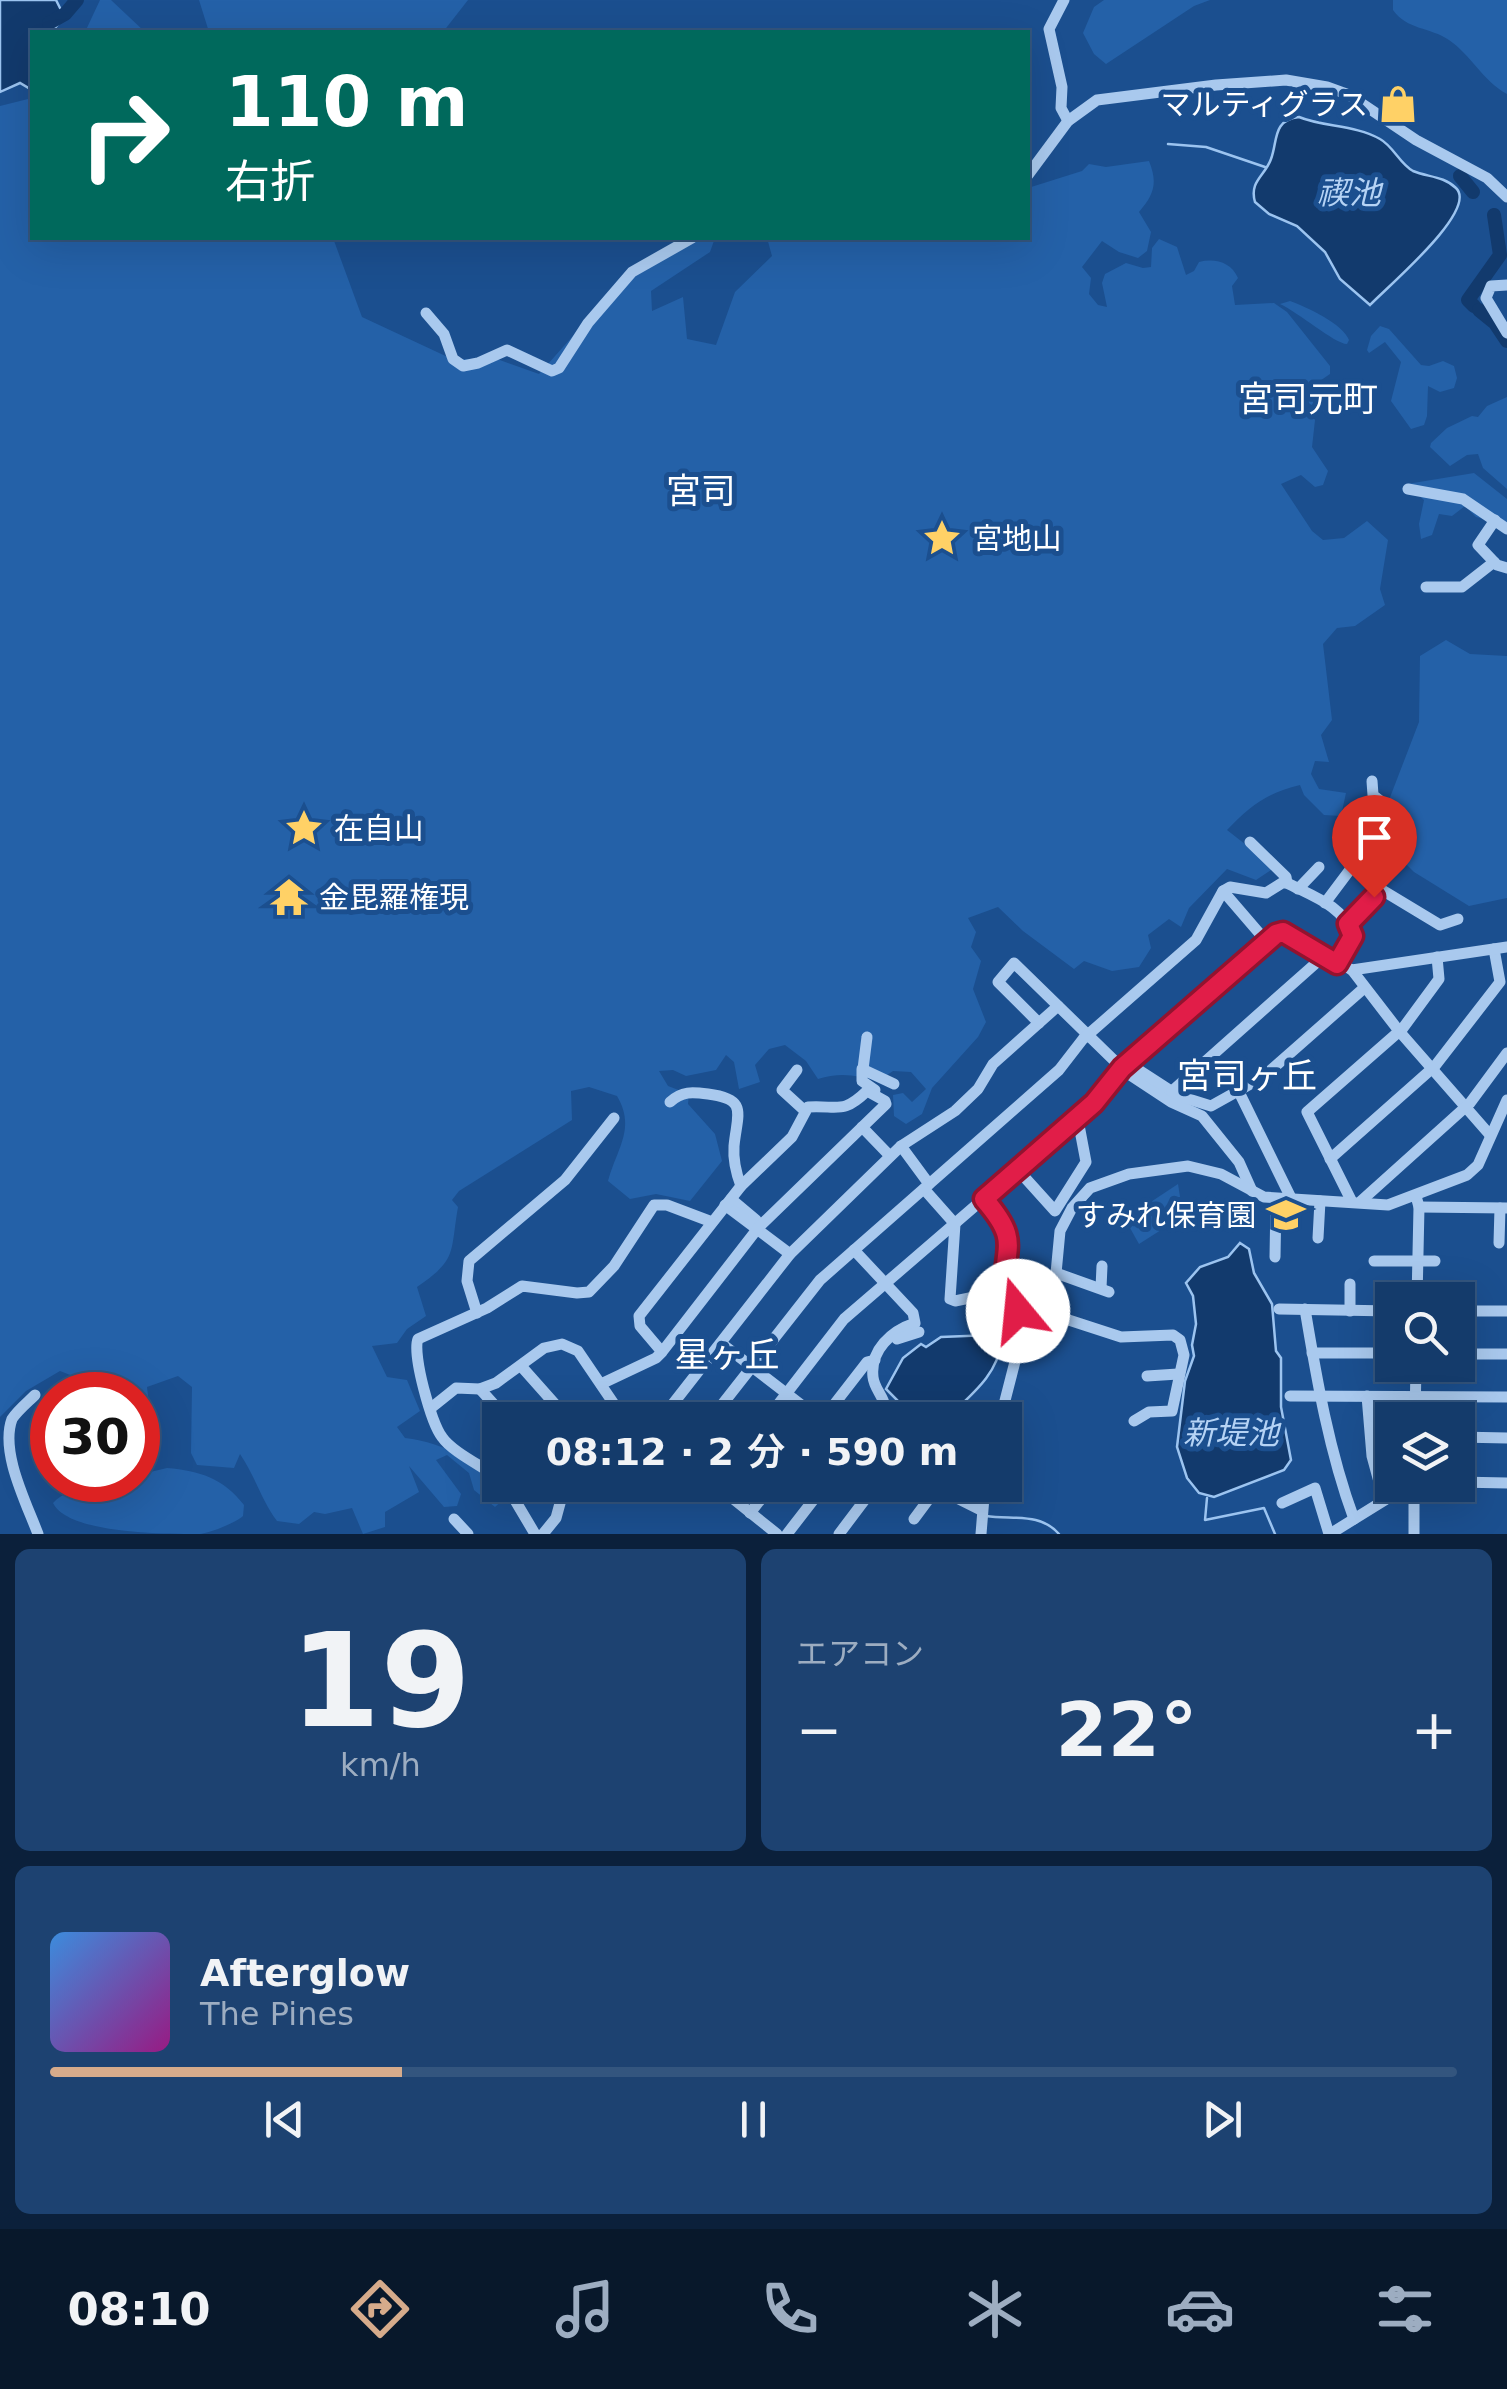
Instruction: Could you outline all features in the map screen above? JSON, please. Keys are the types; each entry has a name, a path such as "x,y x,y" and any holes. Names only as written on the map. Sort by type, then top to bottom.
{"street":[{"path":"1064,0 1049,29 1062,87 1061,108 1068,121"},
{"path":"1030,172 1068,121 1097,100 1268,80 1304,81 1349,95 1416,140 1487,178 1507,196"},
{"path":"426,313 444,334 453,359 463,366 507,350 552,371 559,368 588,324 632,272 688,240"},
{"path":"1507,285 1491,286 1486,298 1507,332"},
{"path":"1408,489 1464,499 1507,529"},
{"path":"1494,520 1478,545 1494,562 1507,568"},
{"path":"1426,587 1462,587 1494,562"},
{"path":"1325,902 1364,851 1401,828 1398,814 1373,795 1372,781"},
{"path":"1250,842 1293,886"},
{"path":"1293,886 1319,867"},
{"path":"724,1402 813,1287 1059,1070 1088,1034 1196,940 1222,891 1230,888 1266,893 1282,883 1325,902 1348,924 1353,936 1337,964"},
{"path":"1348,924 1382,890 1440,925 1458,919"},
{"path":"1222,891 1266,941"},
{"path":"781,1402 844,1319 1094,1103 1125,1066 1266,941 1283,932 1352,970 1501,948 1500,982 1432,1069 1330,1159"},
{"path":"1172,1092 1324,956"},
{"path":"1356,1202 1307,1112 1398,1031 1439,979 1436,958"},
{"path":"1039,1023 998,982 1014,962 1125,1066 1171,1102 1202,1116 1239,1162 1252,1192"},
{"path":"1352,970 1398,1031 1466,1106 1498,1127"},
{"path":"1125,1066 1205,1106 1263,1077 1363,989"},
{"path":"674,1402 790,1254 900,1146 955,1111 978,1089 993,1064 1058,1006"},
{"path":"601,1384 656,1358 758,1228 886,1104 888,1097 862,1082 860,1071 867,1037"},
{"path":"1356,1202 1466,1106 1507,1053"},
{"path":"863,1068 894,1084"},
{"path":"797,1070 782,1090 805,1111"},
{"path":"662,1352 640,1326 639,1316 741,1186 792,1137 805,1111 813,1106 842,1110 866,1091 885,1102"},
{"path":"670,1102 686,1092 725,1096 735,1104 739,1118 734,1157 741,1186"},
{"path":"1239,1092 1292,1200"},
{"path":"1418,1202 1478,1165 1507,1100"},
{"path":"477,1312 467,1281 468,1260 565,1180 614,1118"},
{"path":"1018,1170 1055,1212 1086,1162 1074,1120"},
{"path":"862,1127 890,1156"},
{"path":"900,1146 955,1224 950,1299 1003,1292"},
{"path":"1005,1402 1020,1346 1044,1324 1049,1314 1064,1221 1082,1196 1100,1184 1152,1170 1188,1166 1221,1174 1252,1192 1276,1199 1503,1208 1499,1243"},
{"path":"984,1199 1009,1235 1003,1292 1007,1302 1018,1311 1041,1310 1121,1336 1176,1336 1185,1350 1172,1411 1149,1412 1134,1421"},
{"path":"1276,1199 1276,1257"},
{"path":"1318,1238 1320,1201"},
{"path":"728,1202 756,1220 758,1228 790,1254"},
{"path":"1417,1282 1418,1202"},
{"path":"482,1467 443,1440 415,1354 416,1343 425,1334 477,1312 522,1286 589,1292 614,1266 654,1205 668,1205 712,1222"},
{"path":"854,1250 912,1313 914,1323 894,1332 875,1360 873,1379 884,1402"},
{"path":"1374,1261 1435,1261"},
{"path":"1056,1273 1105,1290 1102,1266"},
{"path":"1350,1284 1350,1311"},
{"path":"1279,1309 1375,1311"},
{"path":"1305,1310 1336,1472 1354,1519"},
{"path":"1475,1311 1507,1311"},
{"path":"987,1332 1007,1329 1020,1346"},
{"path":"884,1343 918,1332"},
{"path":"721,1342 798,1402"},
{"path":"431,1408 456,1388 496,1383 544,1348 562,1344 578,1351 613,1402"},
{"path":"1312,1353 1375,1353"},
{"path":"1475,1354 1507,1354"},
{"path":"836,1402 868,1362 875,1360"},
{"path":"521,1366 554,1402"},
{"path":"1147,1376 1178,1374"},
{"path":"1416,1382 1416,1402"},
{"path":"480,1388 492,1402"},
{"path":"1290,1396 1507,1397"},
{"path":"1367,1396 1375,1467"},
{"path":"30,1400 11,1420 4,1440 12,1475 38,1534"},
{"path":"1475,1438 1507,1438"},
{"path":"1475,1482 1507,1483"},
{"path":"1282,1504 1315,1488 1329,1534 1381,1502"},
{"path":"516,1502 535,1534"},
{"path":"543,1534 556,1518 560,1502"},
{"path":"737,1502 778,1534"},
{"path":"750,1512 758,1502"},
{"path":"787,1534 811,1502"},
{"path":"839,1534 863,1502"},
{"path":"914,1519 924,1502"},
{"path":"965,1502 981,1510"},
{"path":"981,1534 982,1502"},
{"path":"1413,1502 1414,1534"},
{"path":"454,1519 468,1534"}],"shaded area":[{"path":"100,0 111,0 143,30 86,30"},
{"path":"199,0 468,0 445,30 208,30"},
{"path":"1104,0 1210,0 1194,6 1106,64 1094,54 1083,33 1094,7"},
{"path":"1393,0 1507,0 1507,94 1449,40 1399,16 1393,10"},
{"path":"30,98 30,240 334,240 362,317 452,359 497,359 539,374 596,311 642,269 691,242 714,240 710,252 651,291 652,311 683,297 687,339 716,345 735,292 772,256 768,240 1030,240 1030,187 1082,171 1089,164 1106,167 1149,161 1153,188 1139,212 1151,232 1147,251 1138,258 1102,241 1082,267 1091,278 1089,294 1098,305 1107,307 1102,283 1105,274 1126,263 1151,267 1152,248 1159,239 1177,247 1186,275 1205,261 1222,262 1231,268 1238,278 1232,286 1235,305 1274,303 1287,312 1330,366 1330,374 1314,385 1327,405 1325,412 1310,404 1291,383 1285,383 1280,393 1305,407 1315,420 1312,447 1328,471 1323,485 1315,487 1301,475 1281,484 1312,531 1323,540 1344,538 1367,521 1388,540 1380,589 1385,605 1355,626 1337,628 1323,644 1332,720 1321,735 1329,762 1315,761 1311,774 1319,789 1346,793 1341,816 1324,815 1304,795 1300,785 1268,796 1251,807 1227,830 1271,870 1256,880 1227,869 1189,908 1181,927 1169,919 1148,935 1151,948 1139,967 1112,971 1084,961 1074,969 998,907 968,918 976,932 971,947 981,961 973,989 986,1022 978,1037 932,1088 922,1114 906,1124 894,1116 893,1095 903,1093 912,1102 926,1089 911,1072 893,1071 878,1081 848,1075 818,1079 806,1061 785,1045 769,1049 755,1065 760,1082 739,1089 734,1062 726,1055 716,1070 686,1076 673,1070 659,1071 668,1086 689,1094 688,1104 715,1134 722,1161 690,1201 656,1194 630,1199 608,1181 625,1128 617,1096 589,1087 571,1091 572,1120 459,1191 452,1200 458,1207 450,1254 440,1269 417,1287 426,1316 407,1329 397,1343 372,1346 387,1377 407,1380 420,1411 397,1427 405,1438 435,1444 474,1465 482,1472 482,1496 474,1490 469,1473 447,1455 436,1460 461,1494 457,1506 444,1507 409,1466 419,1492 385,1512 385,1527 363,1534 352,1508 325,1514 314,1512 299,1524 277,1521 240,1454 234,1468 197,1465 191,1453 192,1387 178,1376 160,1382 160,1372 30,1372 30,1389 0,1417 0,106"},
{"path":"1290,301 1332,322 1345,334 1347,344 1280,304"},
{"path":"1380,326 1389,329 1421,365 1443,361 1454,366 1454,388 1440,392 1428,386 1424,425 1411,429 1391,401 1401,362 1385,342 1369,353 1367,350 1371,336"},
{"path":"1507,397 1507,489 1483,468 1478,454 1467,455 1450,466 1430,447 1447,428 1478,417 1487,406"},
{"path":"1474,473 1507,499 1507,525 1476,517 1465,506 1452,516 1439,514 1432,535 1421,539 1419,524 1424,500 1407,484"},
{"path":"1446,640 1470,654 1507,656 1507,898 1469,906 1414,872 1399,857 1377,854 1406,823 1389,800 1419,722 1420,656"},
{"path":"1178,1184 1183,1216 1139,1244 1125,1219"},
{"path":"160,1470 190,1471 219,1482 244,1505 243,1516 200,1534 143,1532 78,1521 53,1503 160,1502"}],"water":[{"path":"0,0 56,0 64,16 56,30 30,30 30,89 20,83 0,92"},
{"name":"禊池","path":"1299,117 1371,134 1385,142 1413,171 1456,188 1460,199 1443,230 1370,305 1340,279 1325,252 1297,226 1269,214 1255,202 1256,184 1271,159 1280,127"},
{"name":"新堤池","path":"1240,1243 1249,1249 1254,1273 1272,1304 1276,1351 1281,1358 1281,1407 1291,1460 1284,1470 1214,1497 1199,1493 1187,1478 1177,1447 1196,1324 1193,1296 1186,1283 1200,1267 1228,1257"},
{"path":"991,1335 1001,1342 988,1376 964,1402 899,1402 886,1389 903,1358 921,1344 926,1347 941,1337"}],"waterway":[{"path":"49,23 65,14 77,0"},
{"path":"1168,144 1206,147 1265,167"},
{"path":"1460,176 1473,192"},
{"path":"1474,306 1468,300 1500,255 1494,215"},
{"path":"1479,310 1495,323 1507,341"},
{"path":"1207,1498 1205,1520 1264,1508 1275,1534"},
{"path":"986,1516 1043,1522 1059,1534"}],"place":[{"name":"マルティグラス","path":"1398,104"},
{"name":"宮地山","path":"942,538"},
{"name":"在自山","path":"304,828"},
{"name":"金毘羅権現","path":"289,897"},
{"name":"すみれ保育園","path":"1286,1215"}],"district":[{"name":"宮司元町","path":"1308,399"},
{"name":"宮司","path":"701,491"},
{"name":"宮司ヶ丘","path":"1247,1076"},
{"name":"星ヶ丘","path":"727,1355"}],"route":[{"path":"1018,1311 1007,1302 1003,1292 1009,1235 984,1199 1094,1103 1122,1068 1276,934 1283,932 1337,964 1353,936 1348,924 1374,897"}]}
